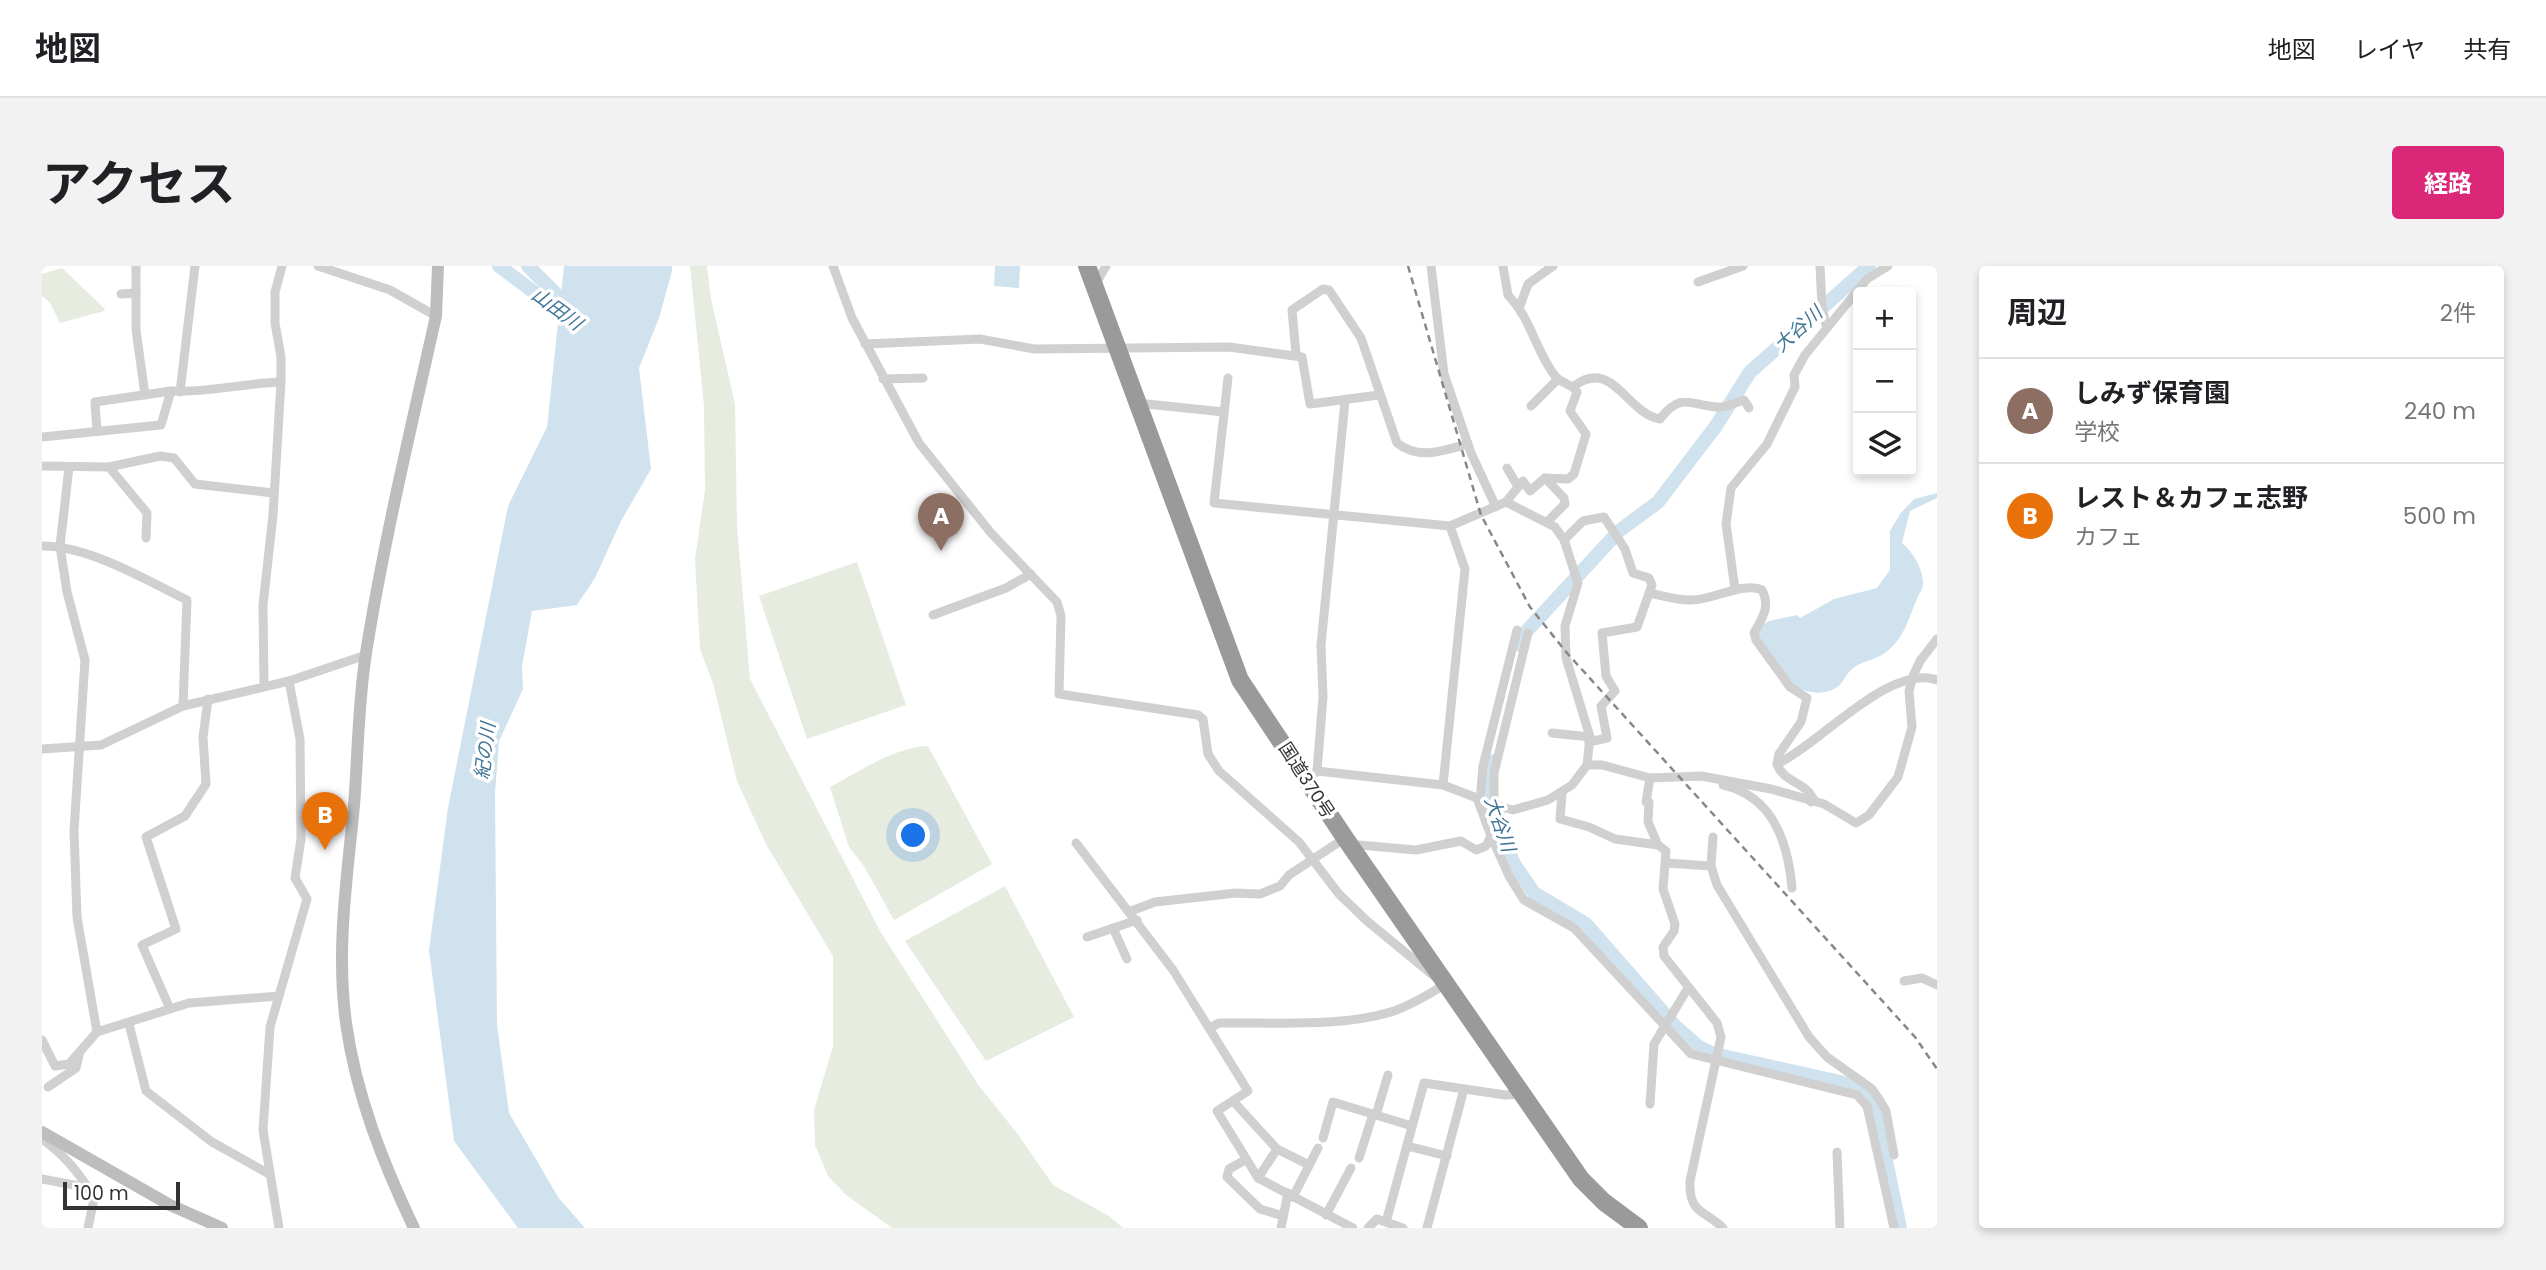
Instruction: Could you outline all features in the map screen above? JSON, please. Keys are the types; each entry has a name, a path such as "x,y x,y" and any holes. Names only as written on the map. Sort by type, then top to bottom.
{"highway":[{"name":"国道370号","path":"1087,266 1240,680 1312,775 1349,843 1581,1179 1604,1202 1639,1228"}],"street":[{"path":"136,266 136,330 145,395"},
{"path":"42,437 161,425 175,391 195,266"},
{"path":"264,685 263,605 281,382 275,292 282,266"},
{"path":"318,266 390,290 436,316"},
{"path":"414,1228 383,1162 354,1066 346,1021 343,909 354,803 358,712 366,655 436,316 438,266"},
{"path":"832,266 865,344 919,443 991,533 1060,608 1059,694 1198,715 1203,719 1203,737 1213,764 1299,842 1339,894 1367,921 1433,976 1445,980"},
{"path":"1094,287 1106,266"},
{"path":"1431,266 1444,374 1468,444 1496,507"},
{"path":"1228,378 1214,503 1450,526 1506,502 1522,481 1530,491 1545,478 1568,479 1577,470 1586,434 1570,411 1577,392 1574,386 1558,379 1536,345 1520,306 1508,295 1503,266"},
{"path":"1520,306 1528,285 1553,266"},
{"path":"1698,282 1741,266"},
{"path":"1820,266 1822,307 1826,325"},
{"path":"1735,589 1726,524 1731,488 1767,444 1795,387 1794,375 1826,325 1867,279 1888,266"},
{"path":"1296,354 1292,310 1323,289 1329,290 1361,338 1397,443 1409,453 1430,453 1468,444"},
{"path":"121,295 136,293"},
{"path":"865,344 980,340 1034,349 1229,347 1296,354 1302,357 1310,404 1379,395"},
{"path":"883,379 923,378"},
{"path":"1574,386 1588,378 1609,382 1642,412 1660,419 1676,402 1724,407 1744,400 1749,408"},
{"path":"1531,406 1558,379"},
{"path":"97,431 95,402 175,391 281,382"},
{"path":"1345,401 1321,645 1323,697 1312,775 1443,785 1513,810 1562,793 1587,765 1589,739 1566,658 1565,626 1578,583 1564,540 1548,521 1506,502"},
{"path":"1137,403 1224,412"},
{"path":"42,466 109,467 160,456 174,458 195,484 273,493"},
{"path":"69,467 60,546 67,592 86,660 74,831 77,917 97,1032"},
{"path":"109,467 147,513 146,538"},
{"path":"1507,468 1517,485"},
{"path":"1545,478 1564,498 1565,504 1548,521"},
{"path":"1552,733 1589,739 1608,738 1601,706 1615,691 1603,665 1602,633 1637,627 1652,585 1649,578 1633,573 1625,549 1604,517 1583,521 1564,540"},
{"path":"1443,785 1465,569 1450,526"},
{"path":"42,546 60,546 88,552 187,600 183,706"},
{"path":"933,615 1006,588 1031,574"},
{"path":"1650,593 1688,600 1707,599 1735,589 1762,590 1767,599 1763,622 1754,633 1755,640 1790,687 1807,698 1801,722 1779,754 1777,764 1790,781 1808,789 1813,798 1811,802"},
{"path":"1517,630 1483,766 1491,836 1509,876 1524,900 1574,928 1691,1054 1718,1058 1857,1095 1867,1106 1894,1228"},
{"path":"1510,838 1488,803 1528,633"},
{"path":"1587,765 1602,765 1650,778 1685,775 1772,789 1824,804 1856,823 1870,815 1898,777 1912,727 1909,691 1913,676 1920,661 1937,639"},
{"path":"42,749 100,745 183,706 289,681 366,655"},
{"path":"1777,764 1866,703 1913,676 1937,680"},
{"path":"279,1228 263,1130 270,1027 307,899 295,878 301,839 299,739 289,681"},
{"path":"170,1009 142,945 176,929 146,837 184,816 206,784 203,737 208,699"},
{"path":"1788,744 1800,749"},
{"path":"1685,775 1688,779 1728,786 1761,801 1788,851 1792,888"},
{"path":"1650,778 1646,802 1649,802 1648,822 1658,845"},
{"path":"1562,793 1560,819 1566,823 1590,827 1615,839 1658,845 1666,850 1663,889 1675,924 1674,931 1663,947 1664,956 1717,1023 1721,1037 1690,1192 1693,1206 1723,1228"},
{"path":"1087,937 1113,928 1155,902 1236,893 1259,894 1280,886 1289,875 1313,860 1349,843 1416,850 1461,841 1476,850 1486,846 1491,836"},
{"path":"1713,837 1712,866 1717,885 1810,1037 1827,1057 1872,1089 1879,1099 1885,1111 1894,1155"},
{"path":"1076,843 1134,916 1210,1028 1248,1091 1217,1111 1245,1160 1258,1178 1353,1228"},
{"path":"1666,863 1712,866"},
{"path":"1113,928 1127,959"},
{"path":"1904,981 1922,978 1937,985"},
{"path":"1210,1028 1219,1023 1331,1020 1391,1012 1413,1004 1445,980"},
{"path":"1650,1104 1654,1044 1688,988"},
{"path":"42,1040 55,1066 69,1064 97,1032 189,1003 279,996"},
{"path":"129,1024 146,1091 212,1142 269,1174"},
{"path":"48,1087 76,1068 80,1051"},
{"path":"1359,1158 1388,1075"},
{"path":"1386,1222 1424,1083 1522,1094"},
{"path":"1427,1228 1464,1089"},
{"path":"1383,1091 1394,1094"},
{"path":"1233,1101 1277,1149 1309,1165"},
{"path":"1323,1138 1333,1102 1412,1126"},
{"path":"42,1132 170,1205 222,1228"},
{"path":"42,1139 67,1161 89,1188 94,1199 88,1228"},
{"path":"1407,1146 1447,1156"},
{"path":"1281,1228 1291,1195 1318,1148"},
{"path":"1258,1178 1277,1149"},
{"path":"1837,1152 1840,1228"},
{"path":"1245,1160 1229,1169 1227,1177 1260,1209 1283,1216"},
{"path":"1326,1215 1351,1168"},
{"path":"42,1179 89,1188"},
{"path":"1368,1228 1377,1219 1403,1228"}],"shaded area":[{"path":"690,266 707,266 711,299 735,404 737,527 750,679 880,931 979,1086 1017,1133 1053,1185 1109,1216 1123,1228 892,1228 846,1195 828,1176 815,1145 814,1110 833,1046 833,956 766,844 737,781 713,683 700,649 695,559 705,490 704,406"},
{"path":"62,268 105,309 104,311 60,323 50,303 42,296 42,274"},
{"path":"857,562 906,705 807,739 759,596"},
{"path":"928,746 992,864 894,920 864,866 849,847 830,787 890,755"},
{"path":"1005,886 1074,1017 986,1061 905,941"}],"water":[{"name":"紀の川","path":"564,266 672,266 672,271 659,318 639,368 651,469 621,521 595,578 577,605 532,611 522,666 523,689 499,741 495,794 497,1025 509,1113 558,1197 585,1228 518,1228 454,1141 429,950 448,808 508,506 547,427"},
{"path":"995,266 1020,266 1019,288 994,286"},
{"path":"1937,493 1937,498 1910,511 1902,543 1919,567 1923,586 1897,641 1881,655 1852,669 1834,689 1820,693 1794,686 1773,666 1760,641 1757,628 1769,621 1797,615 1800,618 1834,599 1877,588 1890,570 1890,531 1900,514 1914,499"}],"waterway":[{"name":"山田川","path":"499,266 573,321"},
{"path":"528,266 573,311"},
{"name":"大谷川","path":"1522,646 1525,633 1619,531 1658,502 1716,426 1750,372 1869,266"},
{"name":"大谷川","path":"1494,761 1487,789 1493,812 1514,864 1534,893 1586,924 1676,1027 1699,1047 1714,1054 1849,1084 1866,1091 1875,1108 1900,1228"}],"railway":[{"path":"1408,266 1481,515 1530,607 1567,653 1915,1037 1937,1069"}],"place":[{"name":"しみず保育園","path":"941,551"},
{"name":"レスト＆カフェ志野","path":"325,850"}]}
